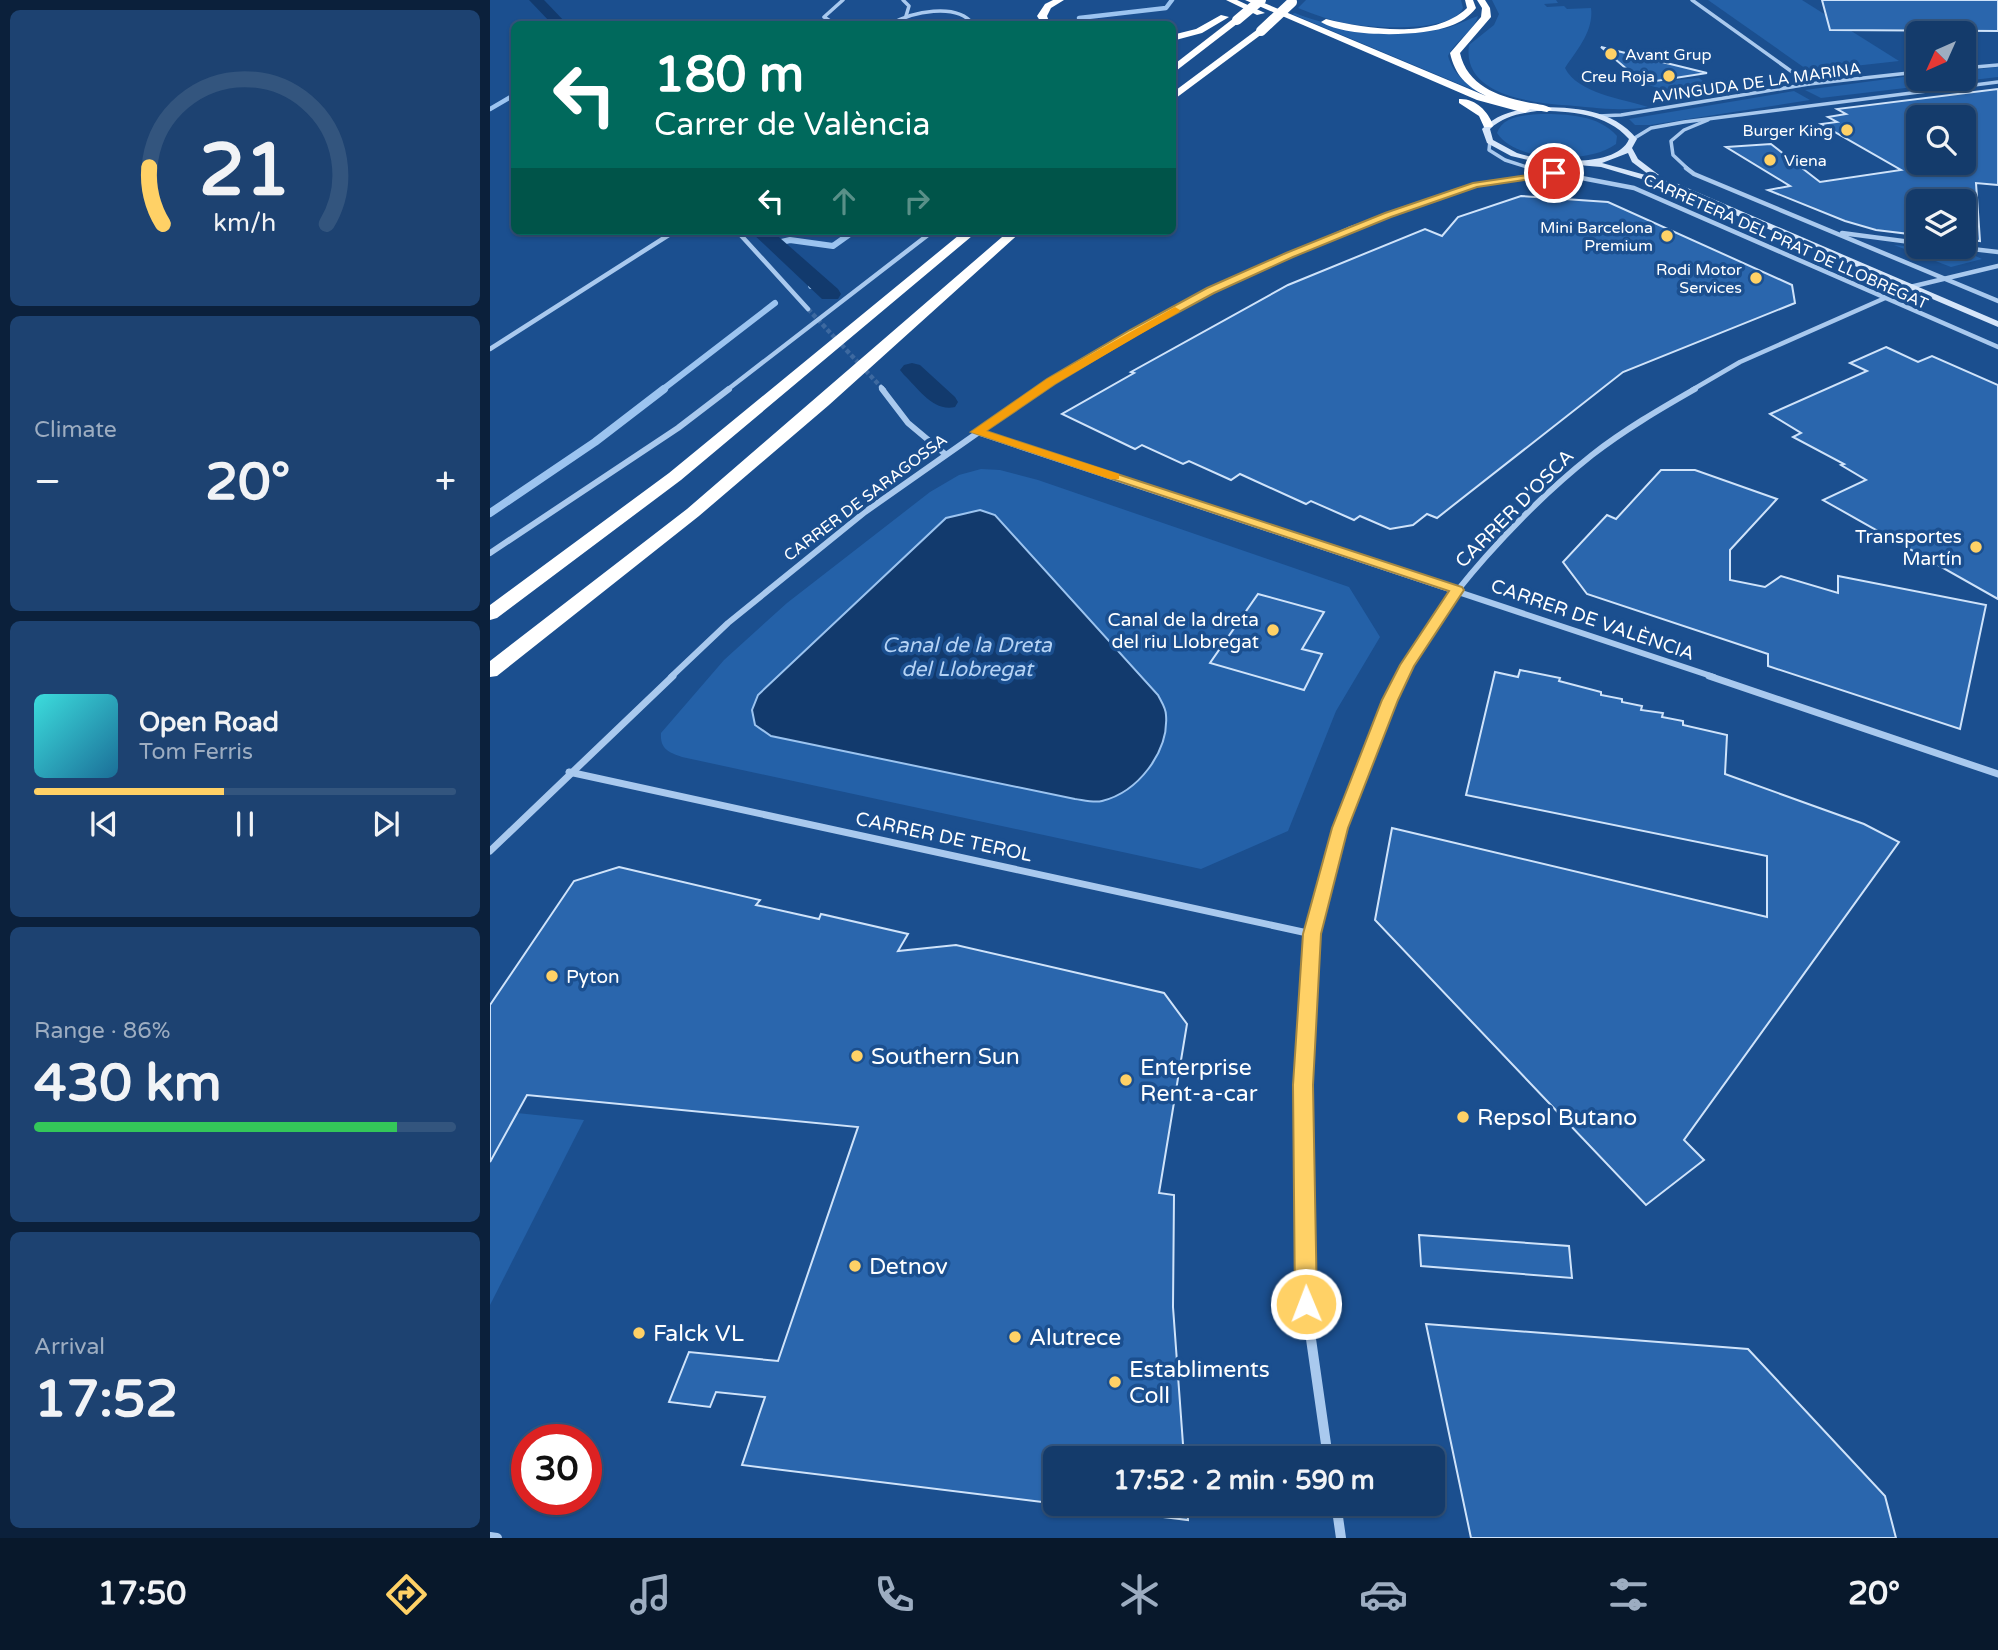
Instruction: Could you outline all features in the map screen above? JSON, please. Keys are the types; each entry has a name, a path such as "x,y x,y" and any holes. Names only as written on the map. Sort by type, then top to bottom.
{"highway":[{"path":"1032,7 1042,0"},
{"path":"1044,21 1042,16 1044,11 1060,0"},
{"path":"1230,0 1444,92 1478,109 1484,114 1488,125"},
{"path":"1176,37 1206,28 1244,0"},
{"path":"1250,0 1481,98 1525,110"},
{"path":"1176,68 1261,0"},
{"path":"1268,0 1315,19 1344,27 1399,31 1435,27 1461,19 1472,8 1469,0"},
{"path":"1481,0 1486,8 1486,17 1455,53 1455,62 1472,83 1505,100 1547,109"},
{"path":"1176,94 1290,1"},
{"path":"1218,2 1278,27"},
{"path":"1422,86 1444,92"},
{"path":"490,614 553,571 967,235"},
{"path":"490,671 595,593 669,533 797,425 1011,235"}],"street":[{"path":"830,21 824,17 842,0"},
{"path":"903,0 909,6 906,16"},
{"path":"1692,0 1809,84"},
{"path":"896,21 906,16 946,12 967,17 970,21"},
{"path":"1976,67 1998,65"},
{"name":"AVINGUDA DE LA MARINA","path":"1598,116 1621,115 1809,84 1906,73"},
{"name":"AVINGUDA DE LA MARINA","path":"1633,139 1651,128 1998,82"},
{"path":"1573,163 1607,159 1629,149 1633,139 1622,126 1598,116 1547,109 1525,110 1498,117 1488,125 1486,133 1490,141 1514,154 1542,160 1573,163 1602,165 1675,186 1998,324"},
{"name":"AVINGUDA DE LA MARINA","path":"1708,120 1672,136 1668,145 1671,153 1678,163 1694,174 1736,192"},
{"name":"CARRETERA DEL PRAT DE LLOBREGAT","path":"1490,141 1489,150 1500,159 1554,173 1594,178 1634,188 1998,347"},
{"path":"1629,149 1635,160 1675,186"},
{"name":"CARRER DE SARAGOSSA","path":"490,851 569,772 727,623 864,512 1051,382 1211,290 1349,229 1476,185 1554,173"},
{"name":"CARRETERA DEL PRAT DE LLOBREGAT","path":"1736,192 1998,301"},
{"path":"1834,232 1906,241"},
{"path":"490,349 669,235"},
{"path":"741,235 808,309"},
{"path":"490,553 678,429 928,235"},
{"path":"1976,249 1998,252"},
{"name":"CARRER D'OSCA","path":"1326,1446 1306,1304 1303,1085 1312,934 1340,828 1390,700 1407,665 1457,590 1547,495 1591,456 1642,420 1740,362 1910,287 1998,266"},
{"path":"881,387 908,423 945,454"},
{"name":"CARRER DE VALÈNCIA","path":"977,432 1457,590 1998,774"},
{"name":"CARRER DE TEROL","path":"569,772 1312,934"},
{"path":"1338,1516 1342,1538"},
{"path":"490,1537 497,1538"}],"shaded area":[{"path":"1306,0 1461,0 1463,8 1456,16 1444,22 1411,27 1376,27 1337,21 1298,8"},
{"path":"1492,0 1556,0 1558,3 1544,4 1547,7 1564,6 1567,9 1591,8 1587,32 1565,68 1571,77 1590,89 1648,107 1615,109 1548,104 1516,98 1486,85 1476,75 1470,62 1469,45 1494,25 1499,14"},
{"path":"1708,0 1802,0 1899,61 1809,71"},
{"path":"1292,14 1350,28 1390,32 1447,28 1478,16 1448,56 1459,75 1488,96"},
{"path":"1998,67 1998,77 1976,80 1976,70"},
{"path":"1906,77 1906,88 1821,98 1805,90"},
{"path":"1699,78 1716,91 1681,96 1643,83"},
{"path":"1794,91 1810,100 1650,125 1635,125 1629,119"},
{"path":"1541,114 1572,115 1592,120 1610,129 1617,136 1616,144 1589,155 1554,157 1520,150 1497,133 1510,119"},
{"path":"1976,256 1982,259 1951,267 1930,259 1976,259"},
{"path":"981,469 1000,470 1038,480 1349,587 1380,637 1336,711 1288,831 1201,869 682,757 666,749 661,733 724,660 787,603 930,492 959,475"},
{"path":"517,1113 584,1120 490,1305 490,1163"}],"water":[{"name":"Canal de la Dreta del Llobregat","path":"980,510 995,515 1158,695 1163,705 1166,712 1166,729 1157,756 1139,780 1115,796 1099,802 1075,799 771,736 755,725 752,710 758,695 946,518"}],"building":[{"path":"1822,0 1998,0 1998,31 1976,31 1976,21 1906,21 1906,30 1830,30"},
{"path":"1601,47 1707,73 1643,83"},
{"path":"1998,89 1998,185 1976,183 1980,241 1976,240 1976,189 1906,189 1906,234 1876,230 1845,221 1768,190 1790,186 1726,147 1771,144 1820,182 1901,170 1821,124 1837,122 1828,117 1846,114 1837,109"},
{"path":"1521,196 1608,202 1792,285 1795,303 1623,372 1437,518 1427,514 1413,525 1390,529 1360,516 1354,520 1311,501 1306,504 1240,474 1231,480 1189,461 1183,464 1142,445 1135,449 1062,414 1134,373 1131,372 1288,285 1425,229 1442,236 1458,217"},
{"path":"1886,347 1918,362 1932,356 1998,385 1998,599 1823,500 1866,480 1841,465 1844,464 1793,437 1801,433 1770,414 1867,371 1850,363"},
{"path":"1661,470 1695,470 1777,499 1730,550 1730,580 1765,587 1781,576 1838,593 1838,576 1986,605 1960,729 1768,666 1768,654 1587,594 1563,562 1607,515 1616,519"},
{"name":"Canal de la dreta del riu Llobregat","path":"1258,594 1324,612 1302,649 1322,654 1304,690 1210,663"},
{"path":"1520,670 1560,678 1559,681 1642,706 1641,710 1663,713 1662,717 1683,721 1683,725 1727,735 1725,774 1864,824 1899,842 1684,1140 1704,1160 1646,1205 1375,920 1392,828 1767,917 1767,856 1466,795 1495,672 1518,677"},
{"path":"619,867 760,900 756,905 819,919 821,914 908,934 898,951 956,945 1164,993 1187,1024 1159,1193 1174,1195 1173,1307 1183,1446 1043,1446 1043,1502 742,1465 765,1397 716,1392 710,1407 669,1402 689,1352 778,1361 858,1127 527,1095 490,1162 490,1005 574,881"},
{"path":"1419,1235 1569,1246 1572,1278 1421,1266"},
{"path":"1426,1324 1748,1349 1885,1496 1896,1538 1471,1538"},
{"path":"1156,1516 1188,1516 1188,1520"}],"waterway":[{"name":"Canal de la Dreta del Llobregat","path":"536,0 557,21"},
{"path":"1079,18 1166,8 1172,0"},
{"path":"490,109 511,97"},
{"name":"Canal de la Dreta del Llobregat","path":"764,235 830,294"},
{"path":"773,244 790,240 833,246 848,235"},
{"name":"Canal de la Dreta del Llobregat","path":"811,286 818,284"},
{"path":"662,390 775,303"},
{"name":"Canal de la Dreta del Llobregat","path":"912,370 946,402"},
{"path":"490,513 595,442 664,389"}],"tunnel":[{"path":"808,309 881,387"}],"slow traffic":[{"path":"1114,477 977,432 1051,382 1175,310"}],"place":[{"name":"Avant Grup","path":"1611,54"},
{"name":"Creu Roja","path":"1669,76"},
{"name":"Burger King","path":"1847,130"},
{"name":"Viena","path":"1770,160"},
{"name":"Mini Barcelona Premium","path":"1667,236"},
{"name":"Rodi Motor Services","path":"1756,278"},
{"name":"Transportes Martín","path":"1976,547"},
{"name":"Canal de la dreta del riu Llobregat","path":"1273,630"},
{"name":"Pyton","path":"552,976"},
{"name":"Southern Sun","path":"857,1056"},
{"name":"Enterprise Rent-a-car","path":"1126,1080"},
{"name":"Repsol Butano","path":"1463,1117"},
{"name":"Detnov","path":"855,1266"},
{"name":"Falck VL","path":"639,1333"},
{"name":"Alutrece","path":"1015,1337"},
{"name":"Establiments Coll","path":"1115,1382"}],"route":[{"path":"1306,1304 1303,1085 1312,934 1340,828 1390,700 1407,665 1457,590 977,432 1051,382 1211,290 1349,229 1407,207 1496,180 1554,173"}]}
